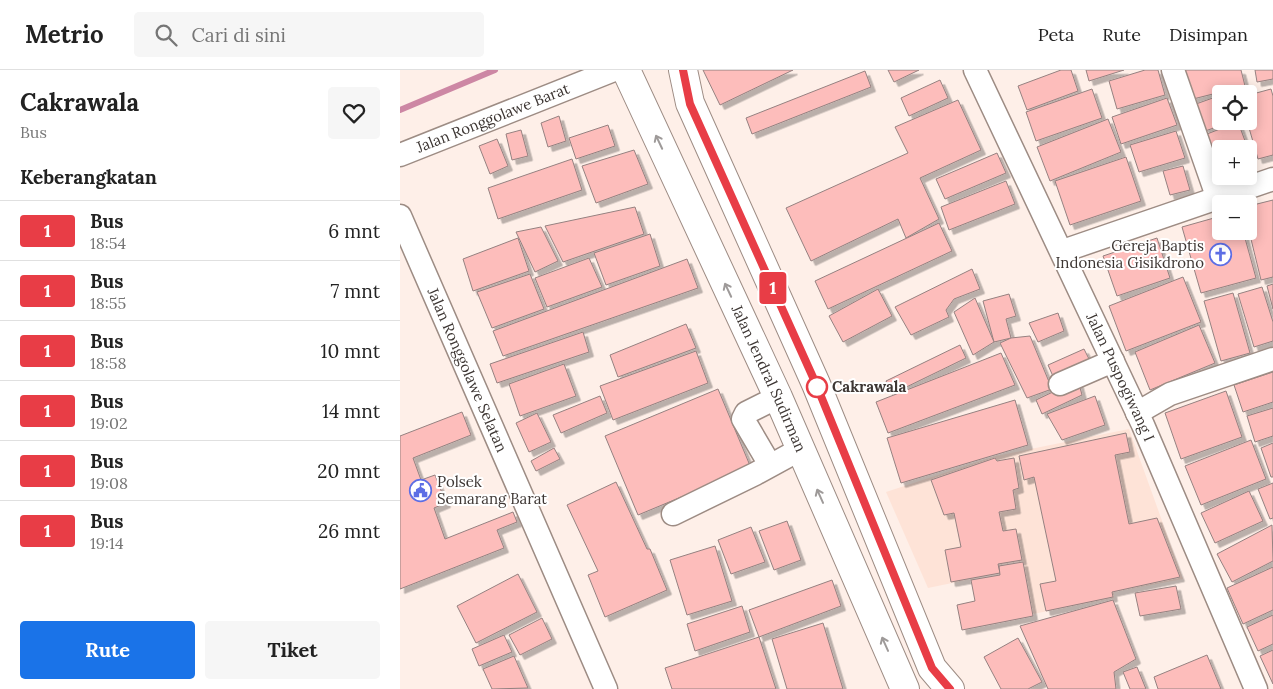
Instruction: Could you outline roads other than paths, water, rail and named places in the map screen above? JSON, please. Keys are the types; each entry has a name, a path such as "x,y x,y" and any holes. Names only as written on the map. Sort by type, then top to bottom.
{"highway":[{"name":"Jalan Jendral Sudirman","path":"626,70 778,397 799,450 905,689"},
{"path":"683,70 690,104 816,384 936,678 950,689"}],"street":[{"name":"Jalan Ronggolawe Barat","path":"400,155 614,70"},
{"name":"Jalan Puspogiwang I","path":"975,70 1137,413 1256,689"},
{"path":"1173,70 1217,195"},
{"path":"1220,195 1273,178"},
{"path":"1062,251 1212,198"},
{"name":"Jalan Ronggolawe Selatan","path":"400,216 606,689"},
{"path":"1137,413 1170,394 1273,359"},
{"path":"1060,384 1113,361"},
{"path":"770,465 743,419 746,413 778,397"},
{"path":"674,514 799,450"}],"waterway":[{"path":"400,110 495,70"}],"place":[{"name":"Gereja Baptis Indonesia Gisikdrono","path":"1220,255"},
{"name":"Cakrawala","path":"817,387"},
{"name":"Polsek Semarang Barat","path":"421,491"}]}
